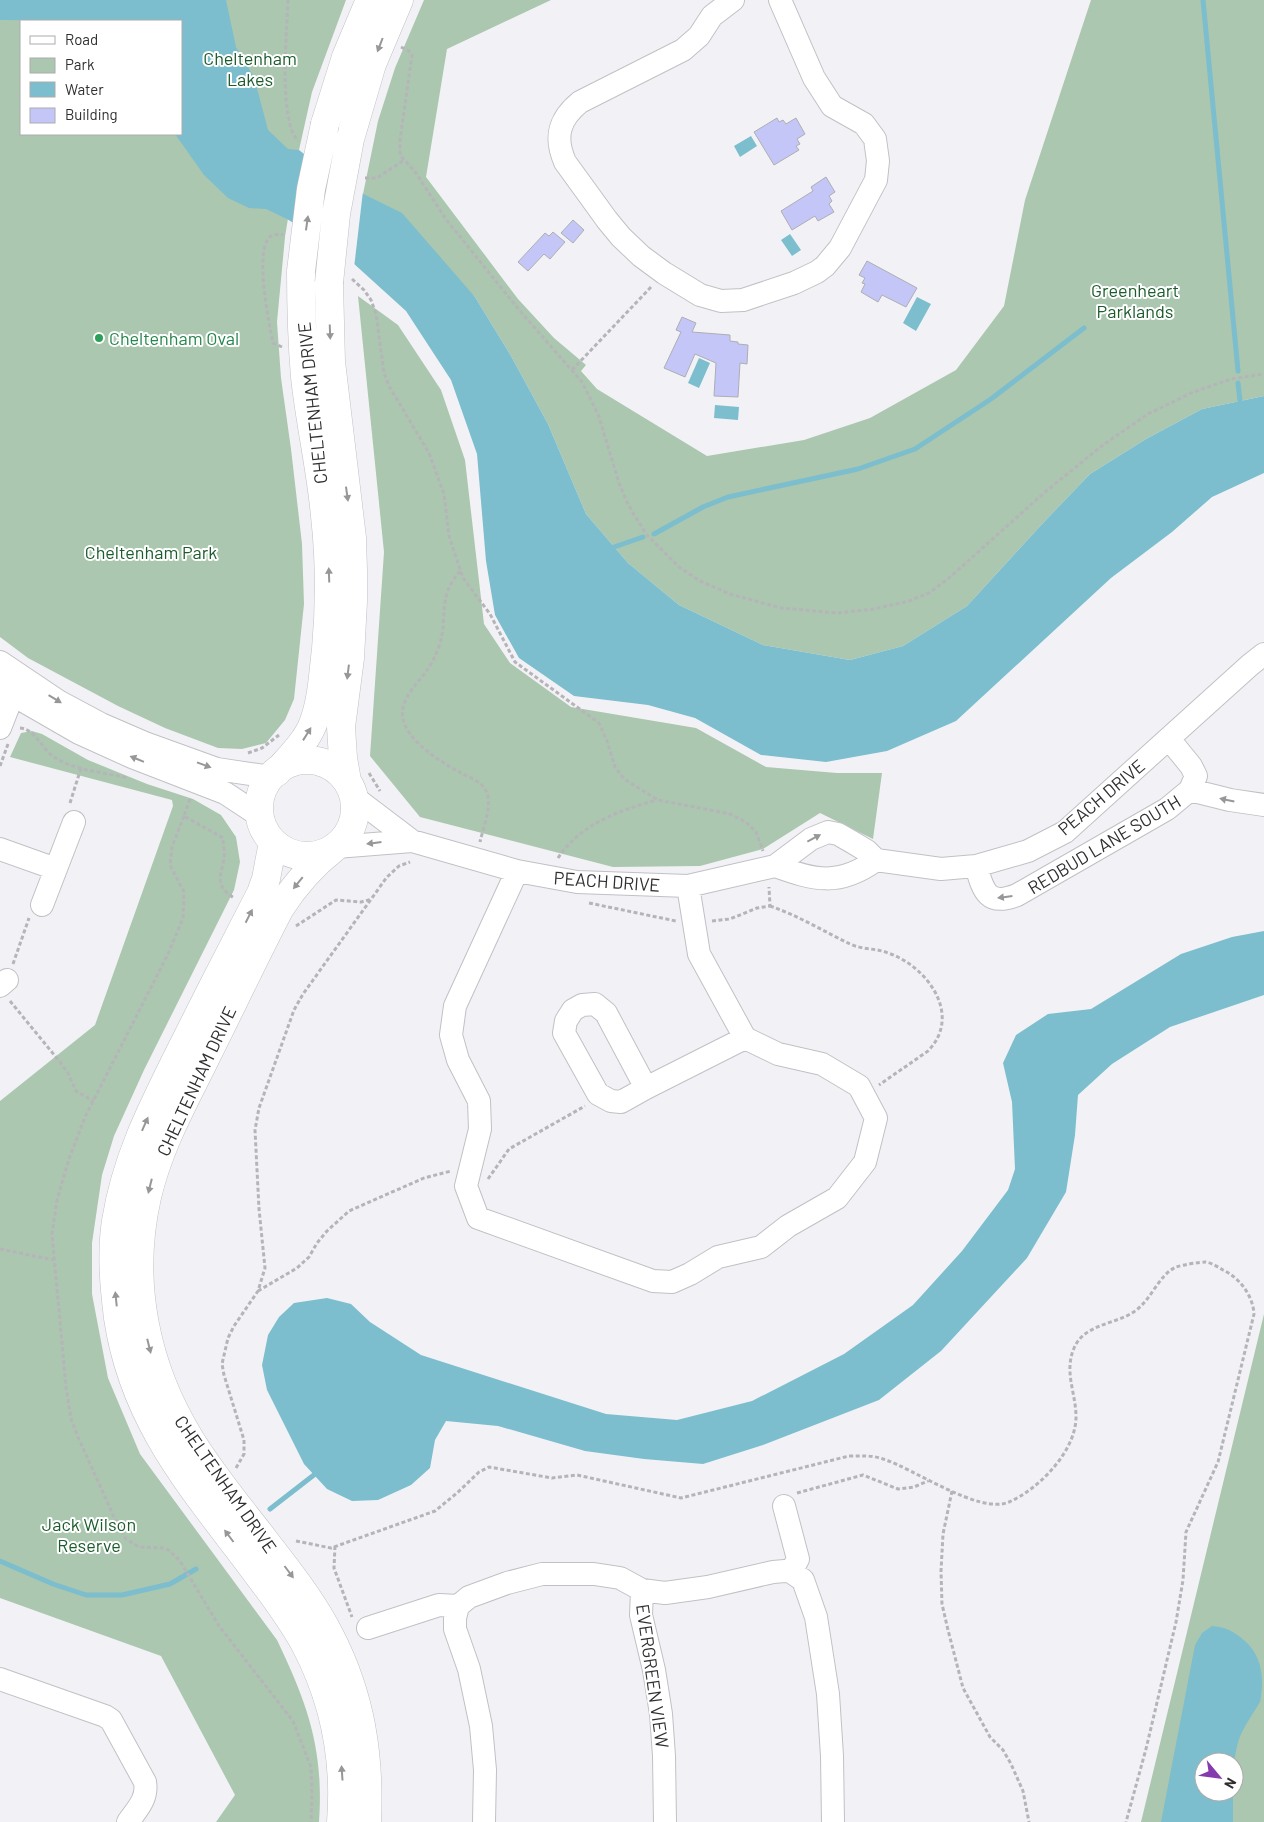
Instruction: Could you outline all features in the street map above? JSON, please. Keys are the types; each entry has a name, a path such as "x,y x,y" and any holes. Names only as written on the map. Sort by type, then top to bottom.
{"main road":[{"name":"CHELTENHAM DRIVE","path":"274,774 306,738 313,725 318,709 323,676 330,581 325,515 301,332 301,271 311,188 324,124 346,57 370,0"},
{"name":"CHELTENHAM DRIVE","path":"356,782 343,758 341,727 351,650 354,601 348,505 331,362 338,280 336,214 350,139 372,64 398,0"},
{"path":"315,761 333,768 356,782 353,822 345,838 334,848 319,855 305,857 284,851 273,842 264,830 260,816 260,804 262,793 274,774 296,762 315,761"},
{"name":"CHELTENHAM DRIVE","path":"273,842 261,893 151,1110 128,1166 116,1223 113,1278 127,1365 148,1419 192,1488 293,1623 327,1694 338,1740 342,1772 343,1802 341,1822"},
{"name":"CHELTENHAM DRIVE","path":"334,848 300,880 280,908 164,1143 147,1198 139,1254 147,1336 153,1362 176,1415 190,1440 315,1610 331,1637 344,1666 363,1727 369,1788 368,1822"}],"street":[{"path":"733,0 712,16 698,36 683,50 580,102 567,115 560,129 559,141 560,152 565,162 607,220 641,256 695,292 721,301 743,300 801,280 825,266 836,253 876,180 878,160 875,139 864,124 832,106 814,78 780,0"},
{"name":"PEACH DRIVE","path":"334,848 413,851 475,859 517,871 552,878 595,883 688,886 770,867 811,839 828,832 838,834 852,842 867,851 876,860 941,869 976,866 1028,851 1065,832 1264,654"},
{"path":"0,662 11,685 8,733"},
{"path":"11,685 58,701 101,724 217,770 274,774"},
{"path":"11,685 88,737 132,757 225,793 260,816"},
{"name":"REDBUD LANE SOUTH","path":"976,866 983,889 988,895 994,898 1009,898 1178,802 1190,790 1195,780 1194,771 1169,739"},
{"name":"PEACH DRIVE","path":"356,782 413,851"},
{"path":"1190,790 1230,800 1264,805"},
{"path":"42,905 74,822"},
{"path":"0,849 56,869"},
{"path":"770,867 823,880 833,879 858,871 876,860"},
{"path":"517,871 455,1006 451,1035 458,1060 479,1101 480,1129 467,1179 478,1218 653,1281 672,1282 690,1274 718,1257 761,1247 788,1226 836,1198 865,1162 876,1118 859,1086 822,1064 778,1054 745,1038 699,954 688,886"},
{"path":"646,1088 606,1013 595,1004 582,1004 573,1010 566,1021 564,1033 598,1094 611,1101 621,1102 745,1038"},
{"path":"786,1501 798,1558 793,1572"},
{"path":"484,1822 485,1770 481,1726 469,1669 455,1629 458,1606 470,1597 542,1574 594,1574 620,1578 642,1590 665,1593 708,1587 773,1572 793,1572 803,1580 816,1617 828,1694 832,1756 833,1822"},
{"name":"EVERGREEN VIEW","path":"642,1590 641,1615 654,1670 661,1714 665,1822"},
{"path":"368,1628 439,1605 458,1606"},
{"path":"0,1679 105,1716 111,1720 145,1782 144,1800 128,1822"}],"path":[{"path":"398,45 409,51 412,55 400,140 400,155 416,173 451,225 520,311 582,382 598,414 619,483 633,513 658,547 679,567 700,581 730,594 781,608 837,613 883,607 909,601 928,593 949,578 1045,492 1103,445 1148,414 1191,393 1231,379 1264,374"},
{"name":"CHELTENHAM DRIVE","path":"285,340 285,348 276,346 273,343 267,316 262,267 264,249 268,239 272,235 281,234 289,239"},
{"path":"572,370 664,273"},
{"path":"338,280 364,290 371,300 376,314 384,373 389,386 429,453 444,494 449,536 463,578 490,614 515,662 599,723 615,767 624,779 658,800 730,814 746,822 756,832 770,867 770,906"},
{"path":"460,570 445,594 440,644 433,661 407,698 403,709 403,718 406,728 423,748 443,763 470,777 485,788 488,795 488,806 475,859"},
{"path":"0,766 8,733 21,728 27,729 47,752 56,758 82,768 133,780"},
{"path":"262,748 283,730"},
{"path":"74,822 67,811 82,768"},
{"path":"356,782 382,795"},
{"path":"183,794 191,797 184,816 223,838 224,858 219,875 222,887 237,900"},
{"path":"552,878 558,858 575,837 587,828 622,810 658,800"},
{"name":"CHELTENHAM DRIVE","path":"236,1470 244,1454 244,1440 222,1364 228,1338 258,1291 265,1268 259,1209 255,1130 259,1108 294,1010 392,871 413,851"},
{"path":"290,929 336,900 361,902 372,899"},
{"path":"586,903 682,922 730,919 757,908 770,906 856,947 886,952 918,970 930,983 938,997 942,1010 942,1024 934,1044 864,1095"},
{"path":"42,905 30,916 4,987 68,1073 76,1091 93,1101"},
{"path":"258,1291 297,1268 309,1257 327,1231 349,1211 424,1178 457,1170 467,1179 485,1182 493,1175 509,1149 585,1106 598,1094"},
{"path":"0,1249 54,1260"},
{"path":"296,1541 331,1548 435,1511 479,1472 489,1468 552,1478 577,1475 681,1498 849,1456 865,1455 882,1458 900,1465 928,1481 982,1502 1000,1504 1009,1502 1026,1492 1054,1469 1062,1459 1073,1434 1076,1418 1069,1379 1070,1359 1075,1345 1082,1336 1098,1326 1131,1314 1141,1307 1164,1277 1177,1267 1206,1262 1231,1273 1241,1283 1254,1305 1254,1314 1218,1462 1186,1532 1183,1580 1176,1622 1146,1749 1126,1822"},
{"path":"786,1501 863,1475 898,1490 914,1487 928,1481"},
{"path":"952,1491 943,1534 942,1604 963,1688 990,1737 1003,1750 1011,1764 1022,1791 1029,1822"},
{"name":"CHELTENHAM DRIVE","path":"290,1536 296,1541 298,1550"},
{"path":"180,1561 219,1626 293,1721 311,1767 311,1822"}],"green space":[{"name":"Cheltenham Park","path":"0,0 346,0 312,92 299,150 285,237 277,322 281,378 302,544 304,604 294,699 285,720 266,743 242,749 218,748 165,728 118,706 28,658 0,637"},
{"name":"Greenheart Parklands","path":"424,0 551,0 447,49 426,177 518,299 554,338 586,365 581,371 597,389 707,456 804,440 870,418 956,370 1004,306 1025,200 1091,0 1264,0 1264,396 1202,409 1146,439 1090,474 967,606 903,646 850,660 763,645 679,605 628,563 586,514 548,424 511,356 475,297 363,194 378,121 395,68"},
{"path":"358,296 398,325 441,390 465,460 484,624 510,663 571,707 696,728 766,767 837,773 882,773 873,839 820,813 763,849 700,866 613,867 420,817 370,756 384,552"},
{"name":"Jack Wilson Reserve","path":"32,731 42,734 88,760 147,784 193,799 221,815 236,837 240,862 234,890 144,1070 114,1136 102,1175 92,1243 92,1294 108,1378 140,1454 277,1640 288,1663 312,1728 319,1772 319,1822 216,1822 235,1795 161,1656 0,1598 0,1101 95,1025 173,806 172,800 10,757 21,733"},
{"path":"1264,1314 1264,1822 1141,1822"}],"water":[{"path":"0,0 226,0 236,47 254,77 268,130 288,149 299,150 341,183 402,213 475,297 511,356 548,424 586,514 628,563 679,605 763,645 850,660 903,646 967,606 1090,474 1146,439 1202,409 1264,396 1264,473 1212,497 1172,532 1111,578 956,721 887,751 826,762 761,755 695,718 648,705 574,696 519,658 495,615 486,561 477,454 451,380 406,311 342,253 287,219 266,209 249,208 228,198 204,175 176,135 182,135 182,20 0,20"},
{"path":"751,136 757,146 740,157 734,146"},
{"path":"790,234 801,250 792,256 781,240"},
{"path":"917,297 931,304 916,331 903,323"},
{"path":"699,358 710,363 699,388 688,383"},
{"path":"715,405 739,407 738,420 714,418"},
{"path":"1264,931 1264,995 1170,1027 1112,1064 1078,1095 1075,1135 1066,1192 1027,1258 941,1351 879,1400 763,1445 703,1464 585,1451 498,1426 446,1421 435,1440 430,1468 411,1485 378,1500 352,1501 327,1489 304,1464 267,1390 262,1365 268,1335 279,1317 294,1303 327,1298 351,1304 370,1322 421,1355 606,1414 677,1420 752,1401 844,1354 913,1305 962,1251 1008,1190 1015,1169 1012,1102 1003,1063 1016,1035 1048,1014 1091,1009 1181,954 1232,937"},
{"path":"1212,1626 1218,1627 1237,1634 1249,1645 1260,1665 1262,1687 1260,1702 1240,1736 1236,1752 1194,1752 1194,1802 1233,1802 1233,1822 1161,1822 1195,1645 1202,1633"}],"pier":[{"path":"342,181 363,191 354,268 340,255"}],"building":[{"path":"777,118 779,122 783,120 786,124 796,118 805,134 797,139 800,144 796,146 799,150 774,165 754,132"},
{"path":"826,177 835,192 829,196 832,201 829,204 834,212 818,221 815,216 792,230 781,211 813,191 811,187"},
{"path":"573,220 584,230 573,243 561,233"},
{"path":"553,232 565,242 550,259 544,254 528,271 518,262 545,233 549,236"},
{"path":"867,261 917,288 906,307 882,295 878,302 861,292 865,284 862,283 865,278 859,275"},
{"path":"682,317 696,323 692,332 730,335 730,341 748,345 747,364 740,363 738,397 714,396 716,363 695,354 685,377 664,368 681,332 676,330"}],"waterway":[{"path":"1203,0 1238,371"},
{"path":"654,534 703,507 728,497 858,469 915,449 991,399 1084,328"},
{"path":"1238,383 1240,401"},
{"path":"614,547 643,537"},
{"path":"270,1509 319,1471"},
{"path":"0,1561 53,1584 86,1595 122,1595 170,1584 196,1569"}],"place":[{"name":"Cheltenham Oval","path":"99,338"}],"park label":[{"name":"Cheltenham Lakes","path":"250,68"}]}
